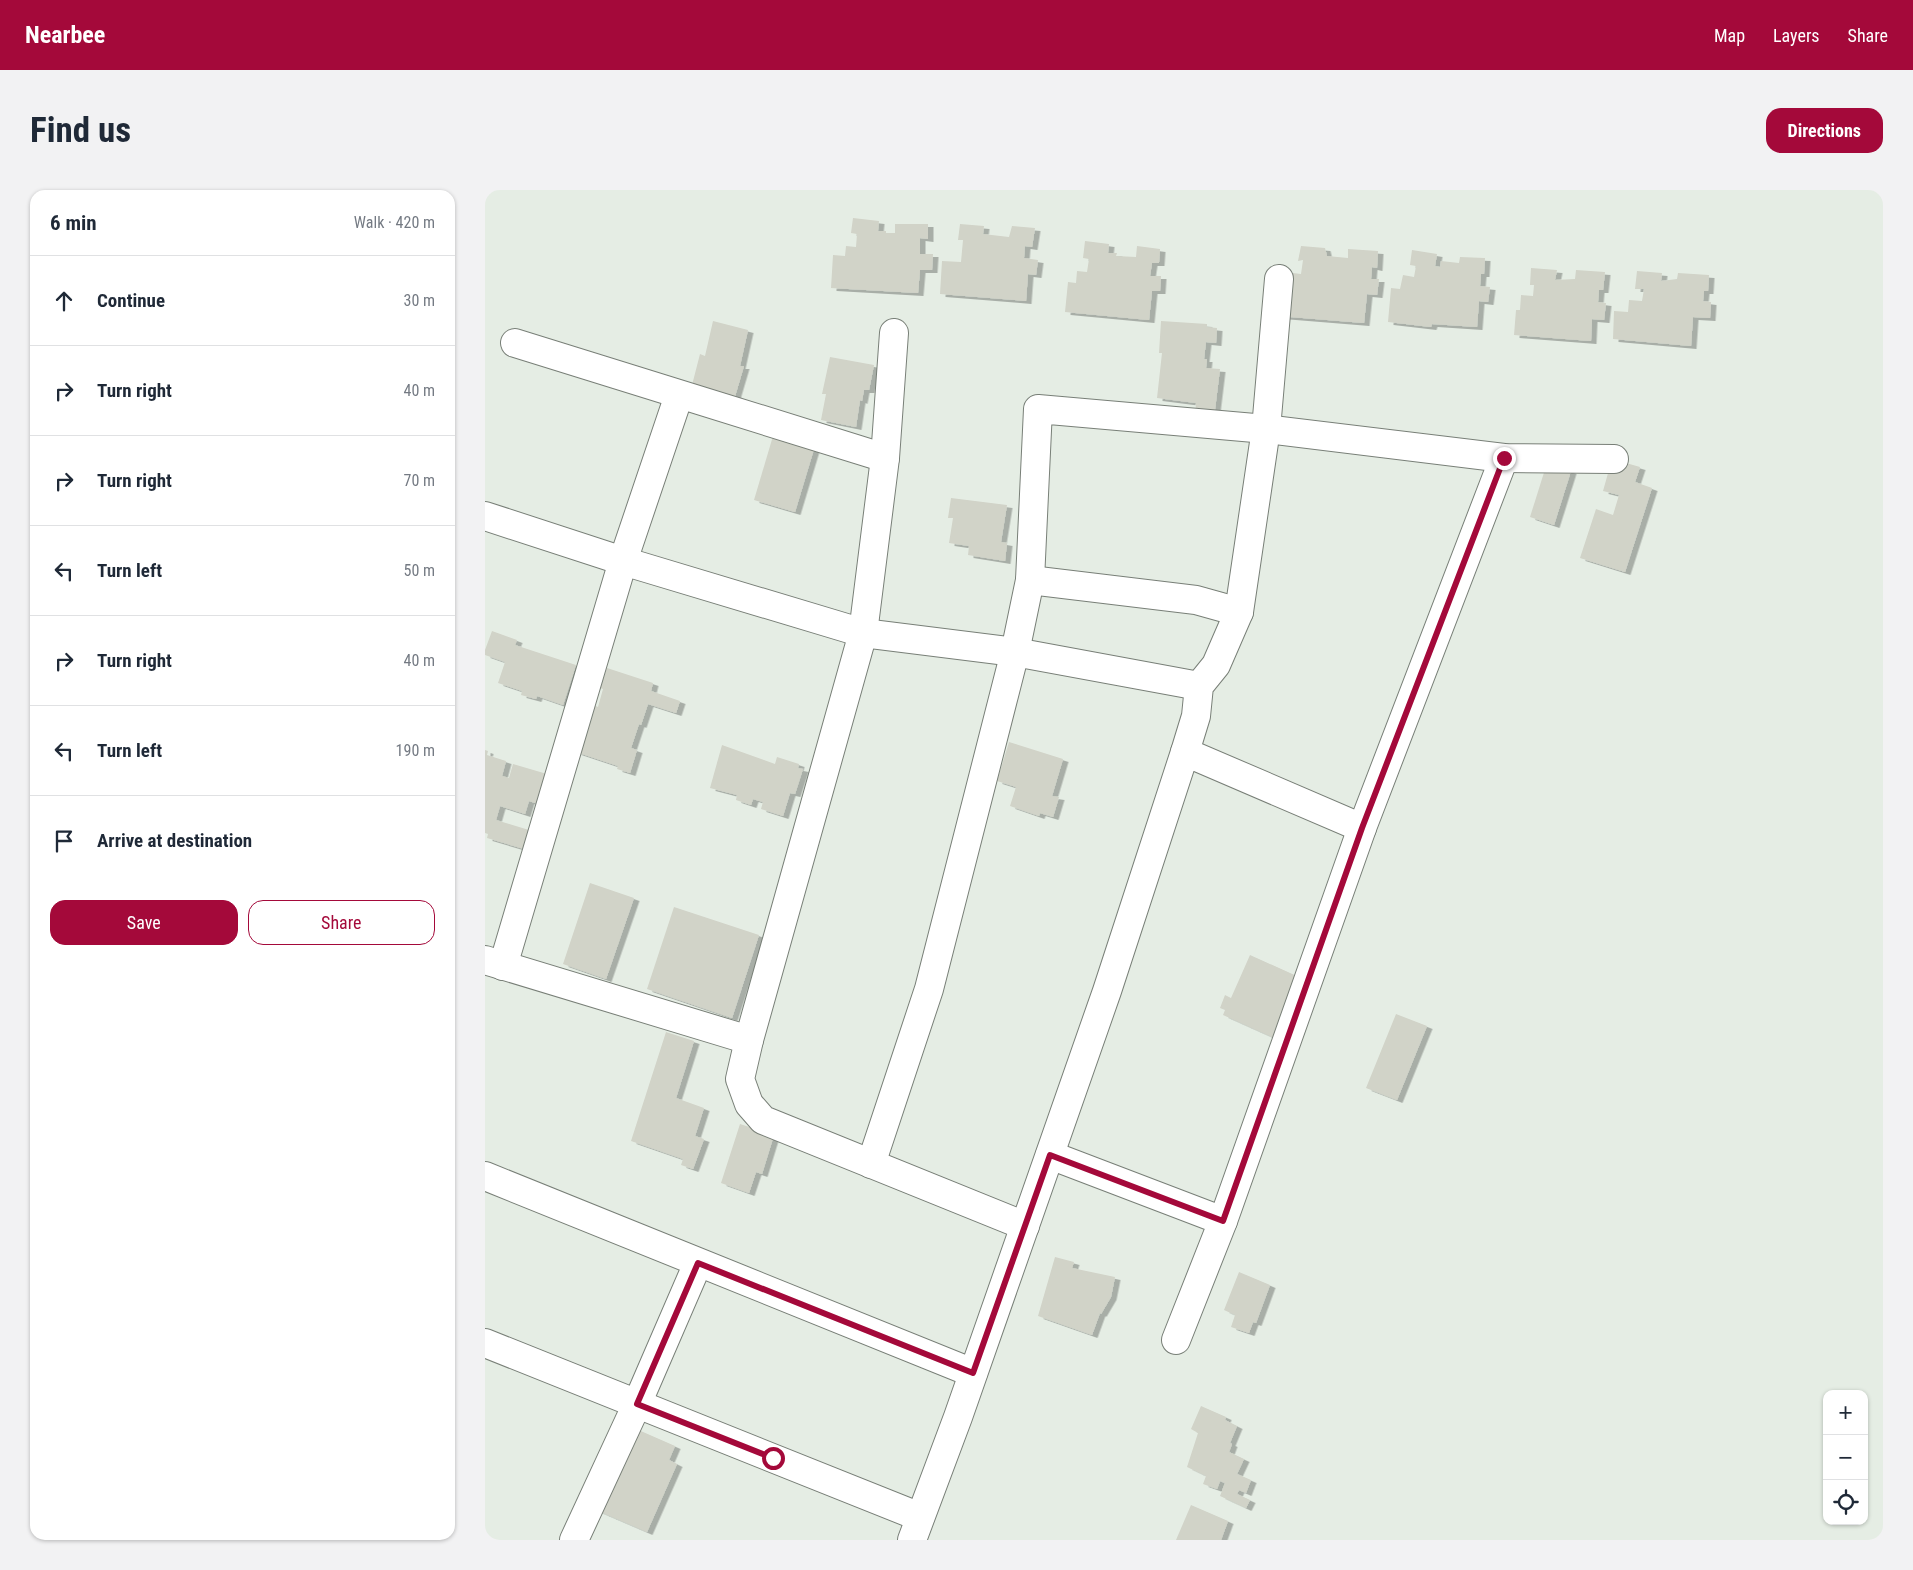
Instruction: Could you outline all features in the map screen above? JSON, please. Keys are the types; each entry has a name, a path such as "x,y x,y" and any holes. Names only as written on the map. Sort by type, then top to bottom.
{"street":[{"path":"485,1343 637,1404 916,1529 973,1373 1107,991 1196,716 1199,686 1216,665 1239,612 1266,429 1279,280"},
{"path":"895,333 885,458 863,633 749,1040 740,1079 749,1104 763,1120 1025,1226"},
{"path":"515,343 885,458"},
{"path":"679,395 623,561 494,963 749,1040"},
{"path":"871,1164 929,988 1015,652 1030,580 1038,409 1266,429 1504,458 1614,459"},
{"path":"1175,1340 1223,1221 1362,828 1504,458"},
{"path":"485,516 623,561 863,633 1015,652 1199,686"},
{"path":"1030,580 1196,600 1239,612"},
{"path":"1185,752 1362,828"},
{"path":"1050,1155 1223,1221"},
{"path":"485,1176 973,1373"},
{"path":"573,1540 637,1404 698,1263"}],"building":[{"path":"853,218 879,221 878,231 886,231 886,233 895,233 895,224 928,224 928,239 920,238 920,254 933,254 932,270 920,270 918,293 831,288 833,255 845,256 846,246 856,247 857,234 851,233"},
{"path":"960,224 984,226 983,234 1009,237 1012,226 1035,228 1032,247 1025,246 1024,258 1038,260 1036,275 1028,274 1026,301 940,294 942,261 961,262 963,240 958,240"},
{"path":"1085,241 1109,244 1108,253 1117,253 1116,256 1136,257 1137,246 1160,249 1159,263 1152,263 1150,276 1161,276 1160,291 1152,291 1149,320 1065,312 1068,282 1076,283 1077,271 1087,272 1089,259 1083,258"},
{"path":"1301,246 1325,248 1327,256 1348,258 1348,249 1378,251 1377,268 1372,267 1371,279 1379,279 1377,295 1367,294 1364,323 1278,316 1280,284 1292,285 1293,273 1301,274 1303,260 1298,261"},
{"path":"1412,250 1437,254 1435,266 1440,267 1441,261 1459,263 1460,257 1485,258 1484,274 1481,274 1480,286 1490,287 1488,302 1479,301 1477,327 1432,324 1431,327 1388,322 1391,288 1400,289 1403,275 1414,277 1416,266 1410,265"},
{"path":"1531,268 1557,270 1555,280 1575,279 1576,270 1605,272 1603,290 1599,290 1598,302 1606,303 1604,320 1592,319 1591,341 1514,335 1516,310 1520,310 1521,295 1533,296 1534,285 1530,285"},
{"path":"1637,271 1662,273 1661,281 1677,279 1678,273 1709,275 1708,291 1704,291 1703,301 1711,302 1710,318 1693,317 1691,346 1613,339 1614,311 1628,312 1629,300 1642,301 1644,289 1635,289"},
{"path":"713,321 748,330 740,366 744,366 731,410 691,389 700,354 705,356"},
{"path":"1161,321 1207,324 1207,327 1217,328 1216,343 1206,342 1204,359 1207,359 1206,368 1220,369 1214,418 1195,416 1196,403 1157,398 1162,353 1159,353"},
{"path":"830,357 874,365 869,390 864,390 862,401 860,400 856,427 821,420 826,394 822,394"},
{"path":"773,436 814,449 795,512 754,500"},
{"path":"1612,459 1640,467 1635,482 1652,488 1625,572 1580,558 1596,509 1613,515 1619,495 1603,491"},
{"path":"1547,463 1571,471 1554,525 1530,517"},
{"path":"951,498 1007,505 1001,542 1007,543 1005,561 968,555 969,546 949,543 953,518 948,518"},
{"path":"492,631 517,640 515,645 576,665 563,705 537,696 536,699 521,695 522,691 498,683 505,662 485,655"},
{"path":"607,668 653,683 651,691 680,701 676,713 648,704 631,748 637,750 630,773 617,769 618,766 576,752 591,704 598,707 603,689 600,688"},
{"path":"1009,742 1063,759 1052,796 1059,797 1053,817 1040,813 1039,816 1010,806 1016,787 997,781"},
{"path":"722,745 775,764 777,757 799,764 798,768 803,769 795,794 790,793 783,816 761,809 763,802 753,799 751,805 736,800 737,795 710,788"},
{"path":"485,750 488,751 487,755 506,761 502,776 509,778 513,764 547,774 538,804 529,801 525,814 500,806 496,820 529,830 524,849 487,838 488,834 485,833"},
{"path":"590,883 634,898 606,979 563,964"},
{"path":"674,907 759,935 732,1018 647,989"},
{"path":"1250,955 1301,978 1274,1038 1223,1015 1225,1010 1220,1008 1225,995 1231,998"},
{"path":"1396,1014 1427,1026 1397,1100 1366,1088"},
{"path":"666,1032 694,1041 676,1098 704,1108 695,1136 704,1139 693,1169 681,1165 683,1159 631,1141"},
{"path":"740,1124 774,1135 762,1174 756,1172 749,1193 721,1183"},
{"path":"1055,1257 1074,1262 1072,1268 1115,1277 1111,1297 1100,1313 1092,1335 1038,1316"},
{"path":"1239,1272 1270,1285 1256,1323 1253,1322 1249,1333 1231,1327 1235,1315 1224,1310"},
{"path":"1201,1406 1226,1417 1225,1420 1237,1426 1230,1443 1232,1444 1229,1452 1244,1459 1237,1474 1251,1480 1246,1493 1239,1490 1237,1494 1250,1500 1246,1508 1220,1496 1225,1483 1220,1481 1217,1489 1203,1484 1206,1476 1187,1467 1198,1433 1191,1429"},
{"path":"627,1425 675,1446 669,1460 677,1464 647,1532 596,1510"},
{"path":"1191,1505 1228,1521 1221,1540 1176,1540"}],"route":[{"path":"773,1458 637,1404 698,1263 973,1373 1050,1155 1223,1221 1362,828 1504,458"}]}
